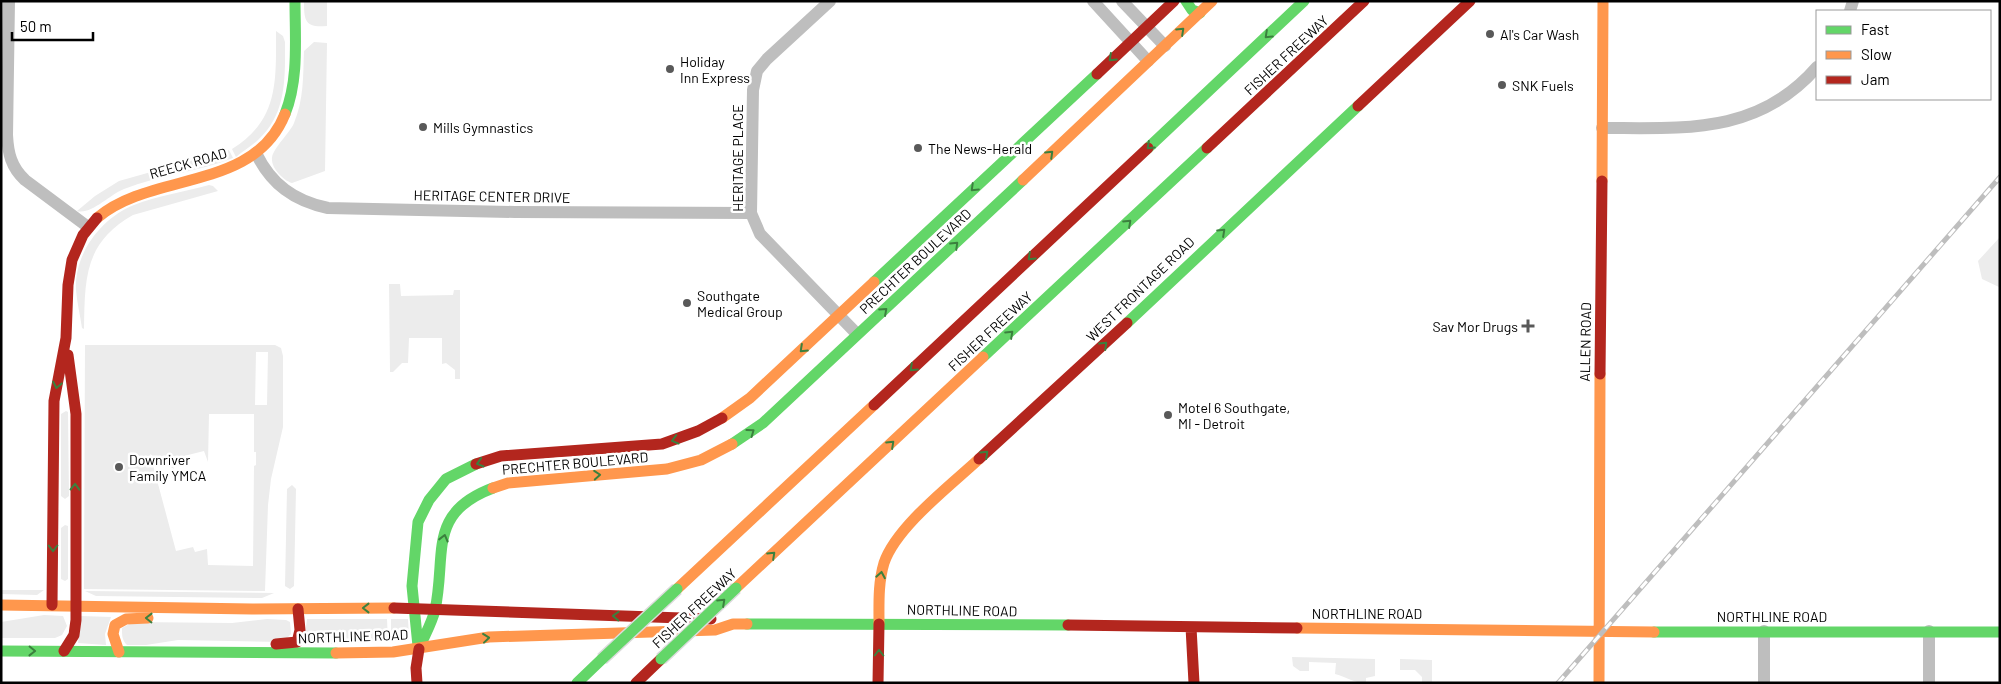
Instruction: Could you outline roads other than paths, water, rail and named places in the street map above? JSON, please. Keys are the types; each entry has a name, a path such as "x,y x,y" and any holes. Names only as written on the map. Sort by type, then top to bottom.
{"main road":[{"name":"REECK ROAD","path":"52,605 54,399 66,337 70,264 76,247 88,227 104,212 135,196 167,185 221,172 256,153 269,142 276,133 290,101 294,78 295,1"},
{"name":"PRECHTER BOULEVARD","path":"419,649 412,586 418,522 429,500 446,479 471,466 501,456 662,444 720,431 750,398 1174,1"},
{"path":"1186,1 1192,10 1200,13"},
{"name":"PRECHTER BOULEVARD","path":"419,649 435,611 442,536 452,517 468,499 489,488 508,483 667,469 701,460 734,443 763,423 857,334 920,278 1212,1"},
{"name":"FISHER FREEWAY","path":"577,683 1304,1"},
{"name":"FISHER FREEWAY","path":"636,683 1364,1"},
{"name":"WEST FRONTAGE ROAD","path":"878,683 881,572 888,552 906,527 1055,388 1099,350 1206,246 1470,1"},
{"name":"ALLEN ROAD","path":"1599,683 1598,489 1604,65 1603,1"},
{"path":"996,166 1005,166 1014,172 1015,188"},
{"path":"920,278 907,277 904,271 906,265 945,227 951,210"},
{"name":"REECK ROAD","path":"64,651 74,635 76,620 76,414 66,337"},
{"path":"720,431 724,441 734,443"},
{"path":"554,453 562,460 564,465 564,470 557,478"},
{"path":"53,512 75,511"},
{"name":"NORTHLINE ROAD","path":"1,605 415,610 720,619 734,624"},
{"path":"1,615 37,605"},
{"path":"119,652 113,634 114,628 120,621 126,619 228,619 267,609"},
{"path":"162,652 182,644 288,644 297,642 300,635 298,609"},
{"name":"NORTHLINE ROAD","path":"1,650 377,652 419,649 489,637 715,630 734,624 1564,630 1599,632 2000,632"},
{"path":"1192,627 1194,683"},
{"path":"417,683 416,668 419,649"}],"street":[{"path":"9,1 7,135 9,156 18,174 24,180 88,227"},
{"name":"HERITAGE PLACE","path":"830,1 767,59 757,71 753,90 751,213 760,234 857,334"},
{"path":"1093,1 1148,61"},
{"path":"1122,1 1165,46"},
{"path":"1602,128 1687,128 1724,123 1746,116 1775,102 1802,82 1816,67"},
{"name":"HERITAGE CENTER DRIVE","path":"256,153 266,170 284,190 305,202 328,208 516,212 751,213"},
{"path":"1764,631 1764,683"},
{"path":"1929,631 1929,683"}],"railway":[{"path":"1558,683 2000,177"}],"place":[{"name":"Al's Car Wash","path":"1490,34"},
{"name":"Holiday Inn Express","path":"670,69"},
{"name":"SNK Fuels","path":"1502,85"},
{"name":"Mills Gymnastics","path":"423,127"},
{"name":"The News-Herald","path":"918,148"},
{"name":"Southgate Medical Group","path":"687,303"},
{"name":"Sav Mor Drugs","path":"1528,326"},
{"name":"Motel 6 Southgate, MI - Detroit","path":"1168,415"},
{"name":"Downriver Family YMCA","path":"119,467"}]}
